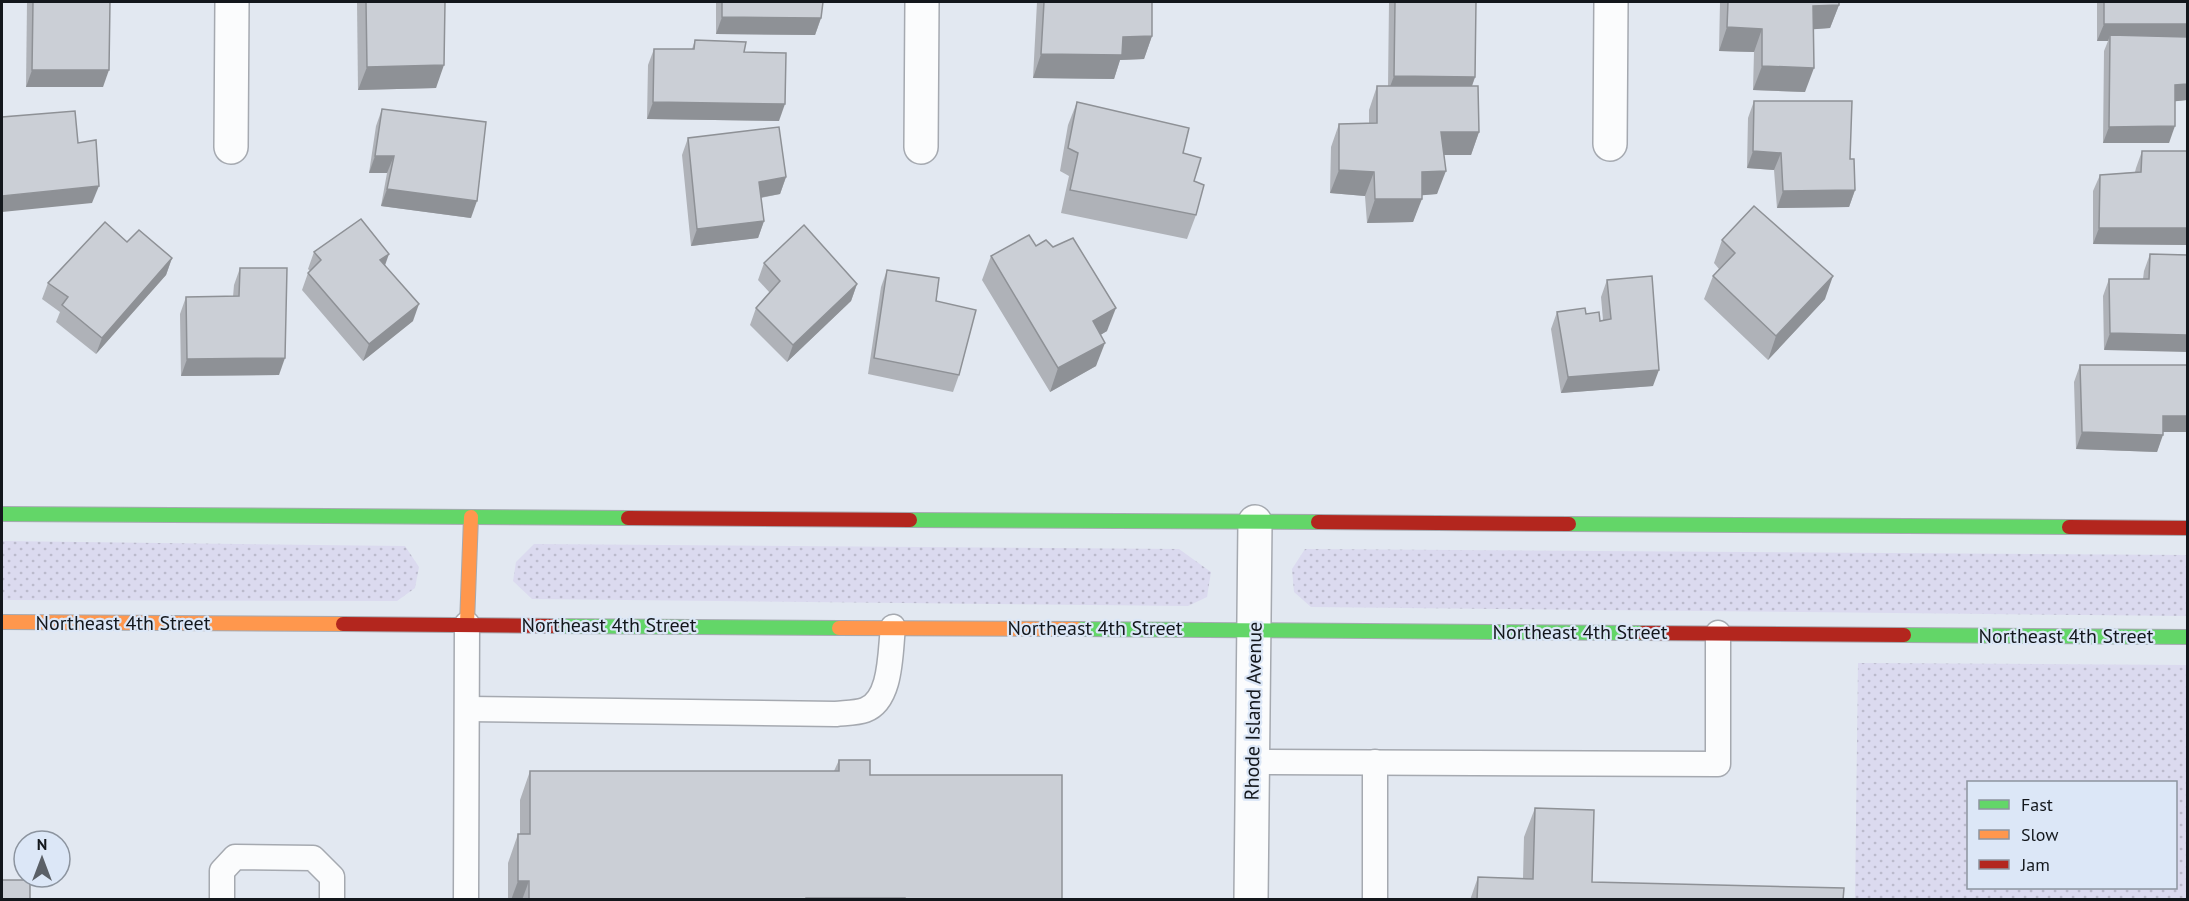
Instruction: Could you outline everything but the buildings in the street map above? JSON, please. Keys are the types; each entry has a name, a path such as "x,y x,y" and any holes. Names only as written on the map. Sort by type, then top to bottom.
{"main road":[{"path":"2,514 2187,528"},
{"path":"467,624 471,517"},
{"name":"Northeast 4th Street","path":"2,622 2187,637"}],"street":[{"path":"231,147 232,2"},
{"path":"921,147 922,2"},
{"path":"1610,144 1611,2"},
{"name":"Rhode Island Avenue","path":"1251,900 1255,522"}],"lane":[{"path":"466,900 467,624"},
{"path":"468,709 836,714 865,710 880,699 886,684 893,627"},
{"path":"1252,762 1718,764 1718,633"},
{"path":"1375,762 1375,900"},
{"path":"222,900 222,871 235,857 313,858 332,876 332,900"}],"shaded area":[{"path":"2,541 405,546 419,567 415,588 397,601 2,600"},
{"path":"534,544 1179,549 1211,572 1207,597 1188,606 532,599 513,581 516,562"},
{"path":"1305,549 2187,555 2187,616 1311,607 1294,592 1292,569"},
{"path":"1858,663 2187,665 2187,899 1855,899"}],"traffic: fast":[{"path":"2,514 628,518"},
{"path":"910,520 1318,522"},
{"path":"1569,524 2069,527"},
{"path":"552,626 839,628"},
{"path":"1077,629 1643,633"},
{"path":"1904,635 2188,637"}],"traffic: slow":[{"path":"467,624 471,517"},
{"path":"2,622 343,624"},
{"path":"839,628 1077,629"}],"traffic: jam":[{"path":"628,518 910,520"},
{"path":"1318,522 1569,524"},
{"path":"2069,527 2188,528"},
{"path":"343,624 552,626"},
{"path":"1643,633 1904,635"}]}
